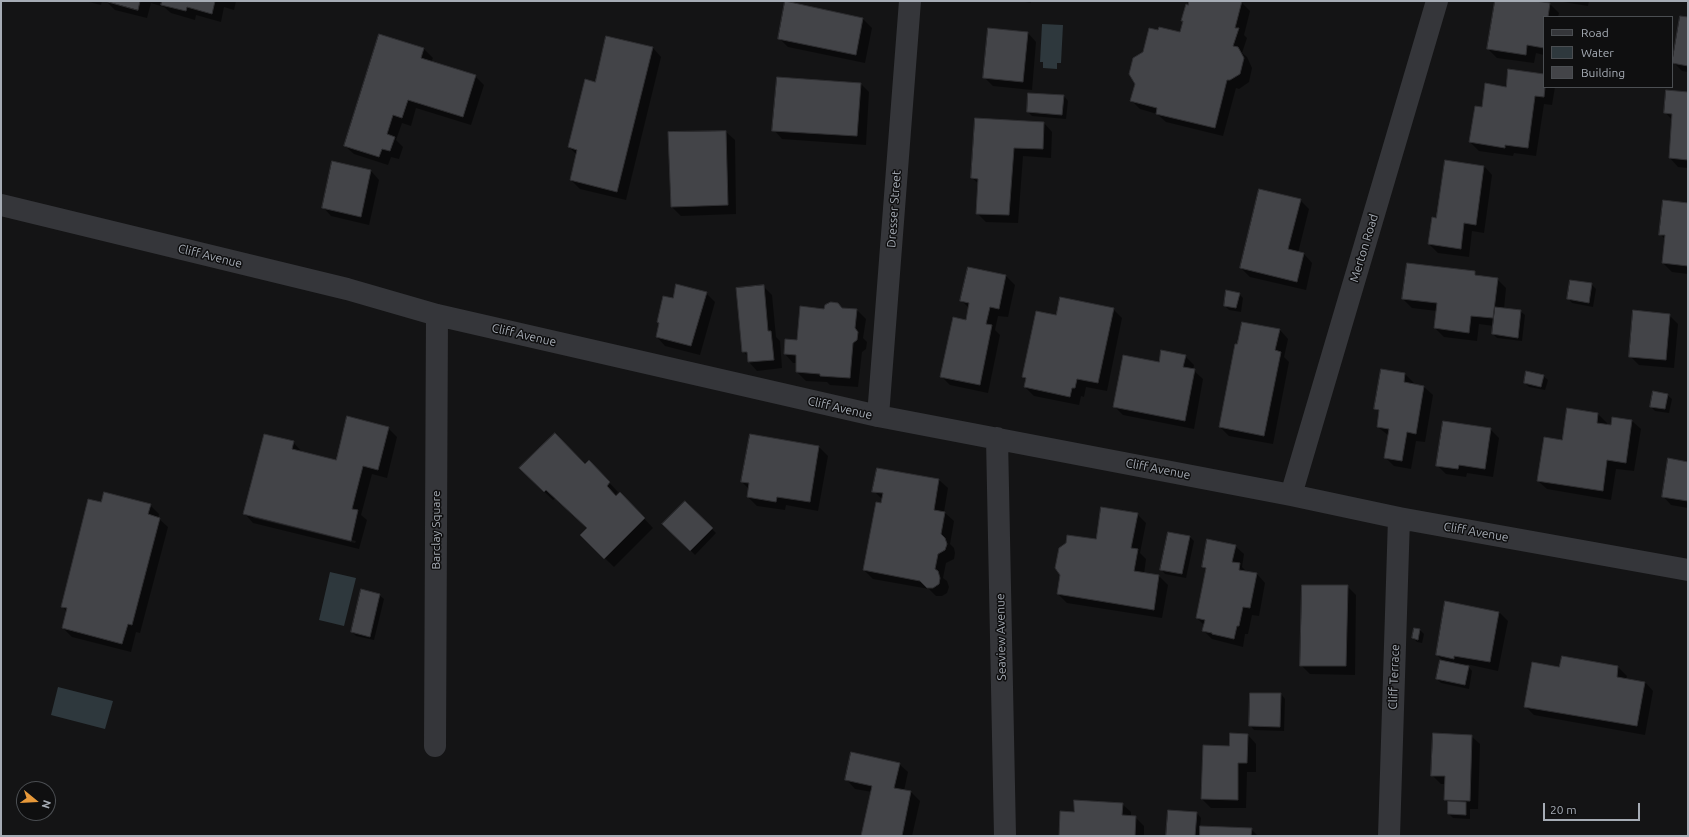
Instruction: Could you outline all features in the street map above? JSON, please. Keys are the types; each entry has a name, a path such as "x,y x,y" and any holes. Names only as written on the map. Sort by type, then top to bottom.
{"street":[{"name":"Dresser Street","path":"878,416 910,1"},
{"name":"Merton Road","path":"1291,495 1437,1"},
{"name":"Cliff Avenue","path":"1,205 347,289 437,315 878,416 1291,495 1399,518 1688,570"},
{"name":"Barclay Square","path":"434,746 437,315"},
{"name":"Seaview Avenue","path":"997,438 1005,836"},
{"name":"Cliff Terrace","path":"1389,836 1399,518"}],"water":[{"path":"1042,24 1063,25 1061,63 1057,63 1057,69 1043,68 1043,62 1040,62"},
{"path":"330,572 356,578 344,626 319,620"},
{"path":"58,687 113,701 105,729 51,715"}],"building":[{"path":"105,1 140,1 138,10"},
{"path":"162,1 215,1 212,14 187,7 186,11 161,5"},
{"path":"785,1 863,18 856,55 778,39"},
{"path":"1189,1 1242,1 1235,28 1239,28 1233,46 1238,47 1244,58 1240,74 1230,80 1227,80 1215,128 1156,114 1157,108 1130,101 1135,84 1129,74 1133,58 1143,52 1149,28 1158,30 1159,27 1180,32 1183,21 1181,21 1186,4 1188,5"},
{"path":"1495,1 1535,1 1550,3 1548,16 1543,16 1543,48 1527,45 1526,55 1487,49"},
{"path":"1680,16 1688,17 1688,66 1673,63"},
{"path":"988,28 1028,32 1023,82 983,78"},
{"path":"379,34 424,48 421,58 476,75 463,117 408,100 402,118 393,115 387,134 395,137 390,151 382,149 379,157 344,146"},
{"path":"606,36 653,47 617,192 570,180 577,150 568,147 585,79 595,82"},
{"path":"1508,69 1543,74 1543,88 1545,88 1544,97 1535,96 1528,148 1505,145 1505,148 1469,142 1475,106 1482,107 1485,83 1506,87"},
{"path":"777,77 861,83 857,136 772,131"},
{"path":"1666,90 1688,92 1688,160 1669,158 1672,114 1664,113"},
{"path":"1028,93 1064,95 1062,115 1027,112"},
{"path":"975,118 1044,122 1043,149 1014,148 1009,215 976,214 978,179 971,178"},
{"path":"726,131 728,205 671,207 668,132"},
{"path":"1445,160 1484,166 1476,225 1464,223 1461,249 1428,244 1432,217 1436,218"},
{"path":"332,161 371,170 361,217 322,208"},
{"path":"1259,189 1301,199 1288,249 1304,253 1297,282 1240,268"},
{"path":"1663,200 1688,203 1688,266 1662,263 1665,235 1659,235"},
{"path":"1407,263 1475,271 1475,275 1498,278 1493,318 1471,316 1469,333 1434,328 1437,303 1402,299"},
{"path":"968,267 1006,275 999,309 990,307 986,324 992,325 980,385 940,377 953,317 966,320 969,303 960,301"},
{"path":"1570,280 1592,283 1589,303 1567,299"},
{"path":"676,284 707,292 691,346 656,337 659,323 657,322 663,296 673,298"},
{"path":"764,285 768,331 771,331 774,360 748,362 747,352 742,352 736,288"},
{"path":"1226,290 1240,293 1236,308 1224,306"},
{"path":"1060,297 1114,308 1098,383 1077,379 1075,388 1072,388 1070,397 1024,387 1026,378 1022,377 1036,311 1056,315"},
{"path":"831,302 838,303 842,308 857,309 855,328 858,332 857,340 853,343 850,378 820,376 820,374 796,372 796,355 784,354 785,339 797,340 800,306 824,309 825,305"},
{"path":"1495,307 1521,310 1518,338 1492,334"},
{"path":"1633,310 1670,314 1666,360 1629,357"},
{"path":"1242,322 1280,329 1275,350 1281,352 1264,436 1219,427 1235,344 1237,344"},
{"path":"1161,350 1186,355 1183,367 1195,369 1185,421 1113,407 1123,355 1159,362"},
{"path":"1381,369 1405,373 1404,382 1424,386 1416,434 1407,432 1402,461 1384,458 1389,429 1377,427 1379,410 1374,409"},
{"path":"1526,371 1544,375 1541,387 1524,383"},
{"path":"1653,391 1668,394 1665,409 1650,407"},
{"path":"1567,408 1598,413 1597,423 1611,425 1612,417 1632,420 1626,463 1607,460 1603,491 1537,481 1544,437 1562,440"},
{"path":"347,416 389,427 378,470 363,466 352,509 358,510 351,541 243,514 264,434 294,441 292,449 336,460"},
{"path":"1443,421 1491,428 1485,469 1459,465 1458,469 1436,466"},
{"path":"555,433 585,464 589,460 610,482 607,486 616,496 620,492 645,518 604,559 580,535 587,528 546,490 544,492 519,468"},
{"path":"750,434 819,446 810,502 777,497 776,502 747,497 749,483 741,482"},
{"path":"1668,458 1688,462 1688,501 1662,497"},
{"path":"877,468 939,479 934,510 945,512 941,534 945,538 947,544 945,550 938,554 935,569 938,571 940,578 939,584 933,588 927,588 920,581 863,570 876,502 881,503 883,493 872,492"},
{"path":"104,492 151,504 148,514 160,518 132,625 128,624 122,644 62,628 67,608 61,607 88,499 101,502"},
{"path":"685,501 713,528 690,551 662,524"},
{"path":"1101,507 1138,513 1131,548 1138,549 1134,571 1159,575 1154,610 1057,594 1060,575 1055,568 1059,548 1066,543 1067,535 1096,539"},
{"path":"1168,532 1190,536 1182,574 1160,570"},
{"path":"1207,539 1236,545 1232,562 1240,563 1239,570 1257,573 1250,608 1243,607 1239,626 1237,626 1234,639 1202,631 1205,620 1196,618 1206,568 1202,567"},
{"path":"1302,585 1348,585 1346,666 1300,666"},
{"path":"361,589 380,594 370,637 351,632"},
{"path":"1445,601 1499,612 1490,662 1454,656 1454,659 1436,655"},
{"path":"1414,628 1420,629 1418,640 1412,638"},
{"path":"1562,656 1618,666 1617,677 1645,682 1637,726 1524,707 1532,662 1559,667"},
{"path":"1440,660 1469,666 1465,685 1436,679"},
{"path":"1250,693 1281,693 1280,727 1249,726"},
{"path":"1230,733 1248,734 1247,763 1238,763 1238,800 1201,799 1203,745 1229,746"},
{"path":"1433,733 1472,735 1470,801 1444,800 1445,776 1431,776"},
{"path":"851,752 900,763 894,788 911,791 902,836 861,836 872,786 845,780"},
{"path":"1074,800 1123,803 1122,815 1136,816 1135,836 1059,836 1060,811 1074,812"},
{"path":"1448,801 1466,802 1466,815 1448,814"},
{"path":"1168,810 1197,812 1195,836 1166,836"},
{"path":"1200,826 1252,828 1251,836 1200,836"}]}
